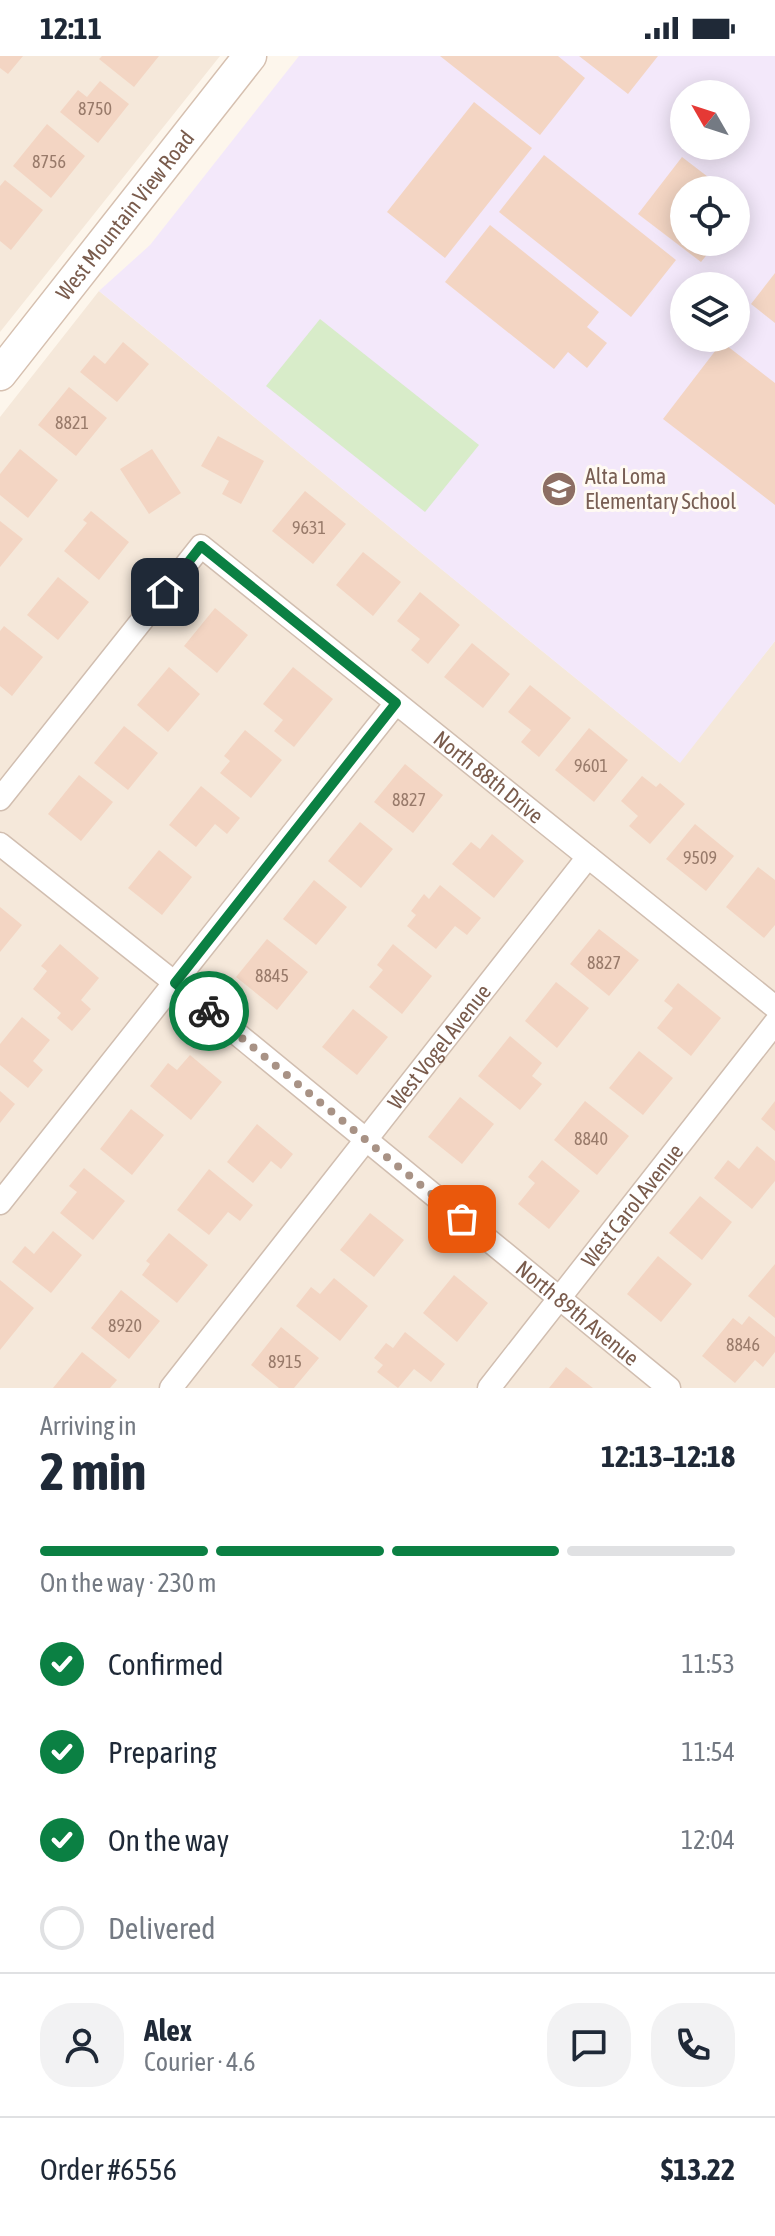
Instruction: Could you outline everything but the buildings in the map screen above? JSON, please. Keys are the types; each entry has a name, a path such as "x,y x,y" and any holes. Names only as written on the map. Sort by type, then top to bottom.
{"street":[{"name":"West Mountain View Road","path":"0,374 250,56"},
{"name":"North 88th Drive","path":"0,799 201,546 775,1007"},
{"path":"0,1203 396,703"},
{"name":"North 89th Avenue","path":"0,844 175,983 669,1388"},
{"name":"West Vogel Avenue","path":"171,1388 588,857"},
{"name":"West Carol Avenue","path":"489,1388 775,1023"}],"shaded area":[{"path":"0,56 220,56 0,332"},
{"name":"Alta Loma Elementary School","path":"299,56 775,56 775,641 680,763 99,291 150,245"},
{"path":"99,291 679,762 775,641 775,1388 0,1388 0,417"}],"green space":[{"path":"320,319 479,445 425,512 266,386"}],"way so far":[{"path":"209,1011 462,1219"}],"place":[{"name":"Alta Loma Elementary School","path":"559,489"}],"route":[{"path":"165,592 201,546 396,703 175,983 209,1011"}]}
